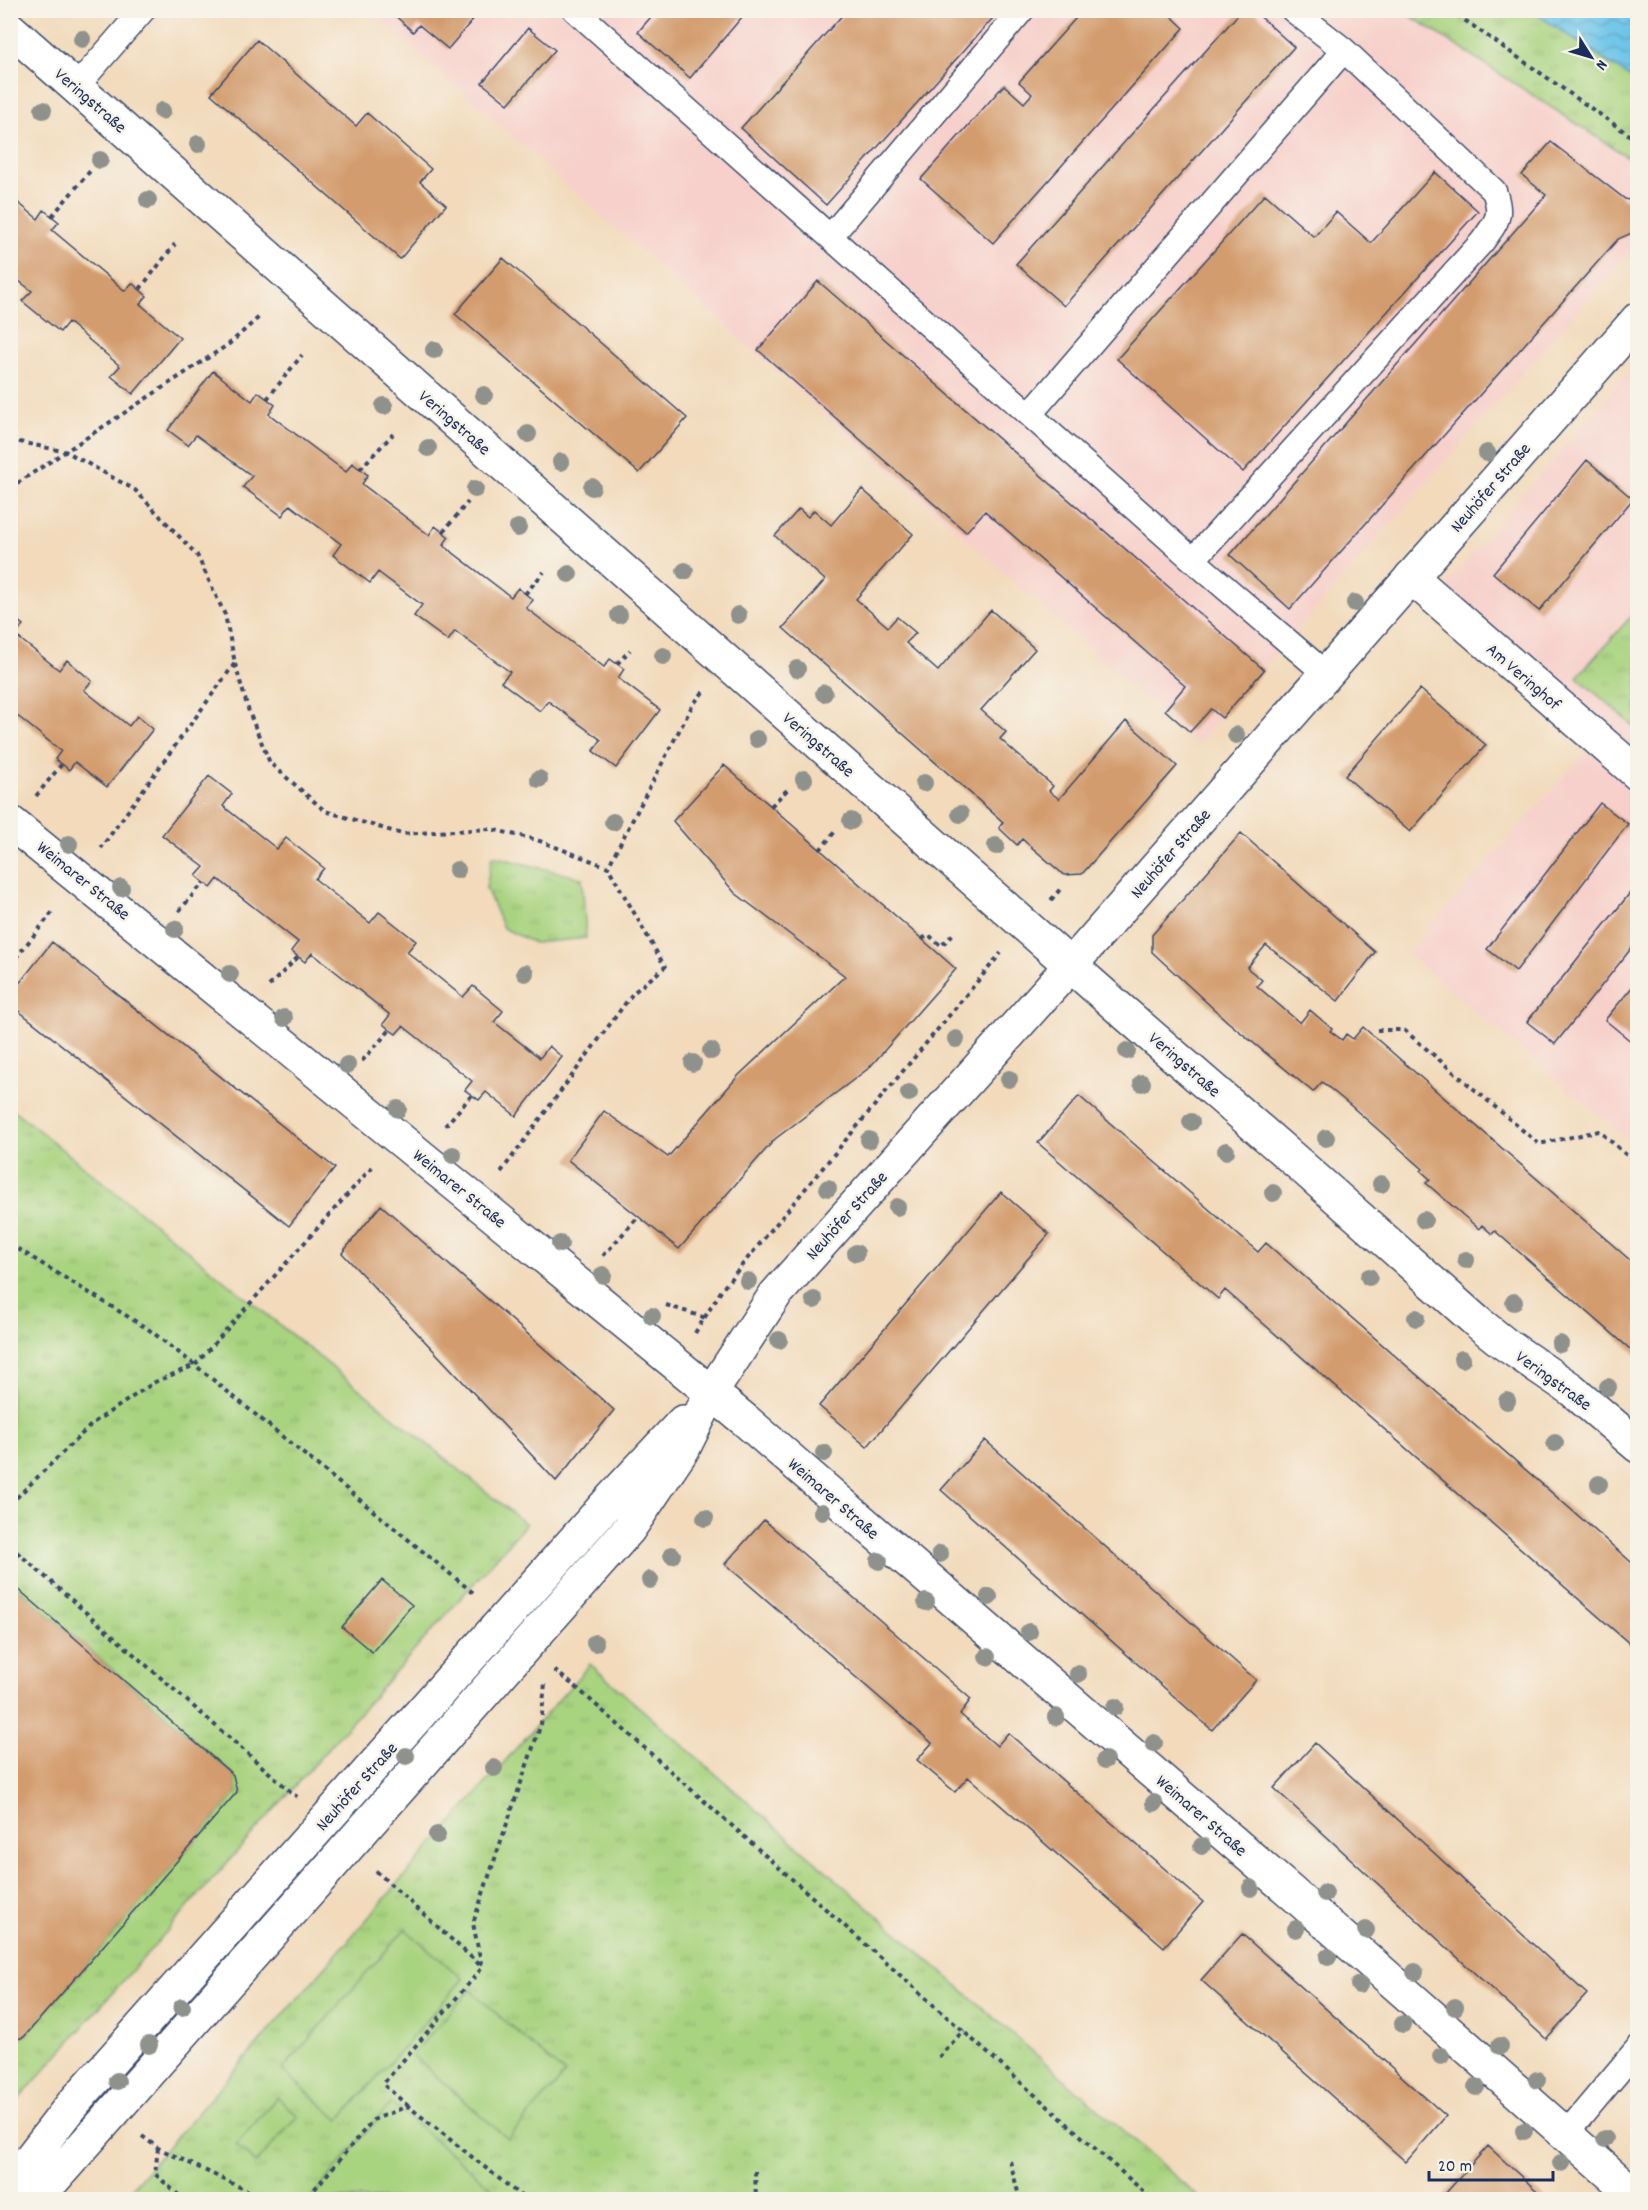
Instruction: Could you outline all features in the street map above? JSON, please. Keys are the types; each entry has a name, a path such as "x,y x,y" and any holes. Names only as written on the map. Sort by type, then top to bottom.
{"street":[{"name":"Veringstraße","path":"10,29 1476,1321 1505,1344 1571,1389 1638,1446"},
{"name":"Neuhöfer Straße","path":"31,2199 54,2179 629,1529 682,1449 711,1393 775,1295 1071,966 1638,319"},
{"name":"Am Veringhof","path":"1411,578 1638,774"},
{"name":"Weimarer Straße","path":"22,811 80,877 711,1393 1291,1892 1638,2198"},
{"name":"Neuhöfer Straße","path":"10,2188 71,2106 611,1499 711,1393"}],"lane":[{"path":"76,87 143,10"},
{"path":"830,237 1022,10"},
{"path":"1193,560 1482,242 1497,222 1500,208 1494,191 1344,50 1293,10"},
{"path":"578,12 1193,560 1326,674"},
{"path":"1030,414 1344,50"},
{"path":"1565,2135 1638,2048"}],"path":[{"path":"1450,10 1638,141"},
{"path":"52,216 91,170"},
{"path":"140,290 175,244"},
{"path":"10,488 229,344 259,317"},
{"path":"267,399 302,355"},
{"path":"360,469 393,435"},
{"path":"10,440 67,452 135,490 197,555 225,615 235,663 249,712 270,763 325,811 402,834 491,829 537,840 608,867 664,967 633,993 479,1203"},
{"path":"443,532 468,502"},
{"path":"525,594 544,572"},
{"path":"617,664 630,650"},
{"path":"608,867 692,706 726,661"},
{"path":"10,965 80,877 235,663"},
{"path":"22,811 62,764"},
{"path":"771,806 789,788"},
{"path":"820,850 837,828"},
{"path":"176,916 204,882"},
{"path":"1048,903 1062,887"},
{"path":"922,939 929,935 941,946 953,934"},
{"path":"694,1335 723,1288 1003,951"},
{"path":"266,989 298,957"},
{"path":"358,1065 390,1029"},
{"path":"1377,1030 1404,1030 1539,1144 1599,1131 1638,1165"},
{"path":"441,1131 472,1095"},
{"path":"10,1504 93,1423 155,1382 195,1365 398,1137"},
{"path":"602,1258 639,1216"},
{"path":"10,1244 148,1329 483,1601"},
{"path":"10,1546 299,1799"},
{"path":"546,1664 577,1688 1153,2199"},
{"path":"482,1968 473,1923 542,1724 545,1674"},
{"path":"376,1870 482,1968"},
{"path":"482,1968 383,2084 526,2199"},
{"path":"939,2057 964,2030"},
{"path":"301,2199 307,2198 373,2120 408,2106"},
{"path":"140,2135 158,2148 267,2199"},
{"path":"158,2148 156,2174 184,2199"},
{"path":"1010,2161 1020,2199"},
{"path":"755,2170 756,2199"}],"shaded area":[{"path":"371,11 1403,11 1637,163 1637,243 1197,744"},
{"path":"1637,362 1637,610 1577,677 1637,729 1637,1147 1407,954 1591,746 1426,607"}],"green space":[{"path":"1403,11 1532,11 1637,82 1637,163"},
{"path":"1637,610 1637,729 1577,677"},
{"path":"492,856 582,878 586,938 534,943 503,928 486,888"},
{"path":"11,1108 526,1524 11,2108 11,2041 24,2037 237,1792 233,1774 11,1582"},
{"path":"590,1664 1201,2199 144,2200 131,2189"},
{"path":"405,1929 463,1979 339,2120 282,2070"},
{"path":"470,1990 565,2074 508,2139 412,2055"},
{"path":"277,2097 298,2116 256,2163 236,2145"},
{"path":"391,2103 500,2195 496,2199 310,2199"}],"water":[{"path":"1532,11 1637,11 1637,82"}],"building":[{"path":"389,10 481,10 448,49 419,25 413,32"},
{"path":"657,10 748,10 690,78 638,32"},
{"path":"847,10 1000,10 826,205 741,128"},
{"path":"1083,10 1165,10 1184,28 993,243 921,179 1004,85 1024,103 1032,94 1019,82"},
{"path":"1242,10 1253,10 1294,47 1064,306 1016,264"},
{"path":"528,28 555,50 508,104 482,83"},
{"path":"257,40 356,126 367,113 431,169 420,182 446,205 400,259 211,94"},
{"path":"1551,142 1625,199 1633,201 1638,226 1632,233 1618,239 1290,609 1230,555 1546,195 1522,175"},
{"path":"1435,172 1478,211 1243,472 1117,359 1265,194 1314,237 1336,212 1371,243"},
{"path":"10,196 38,219 44,210 59,222 52,230 125,291 132,283 147,296 140,304 180,338 133,394 111,376 120,366 68,322 60,332 22,301 32,291 10,274"},
{"path":"503,258 687,418 639,473 455,314"},
{"path":"818,281 1264,670 1222,718 1211,709 1190,732 1165,710 1185,686 985,511 966,532 758,350"},
{"path":"213,371 252,401 258,392 275,405 269,414 346,472 352,463 368,475 362,484 429,535 435,526 449,537 443,545 511,597 518,588 533,600 526,608 604,667 610,659 624,669 618,678 660,710 616,768 593,751 601,740 548,701 540,711 501,682 510,672 455,631 448,641 414,616 422,605 378,572 370,583 333,555 341,544 290,505 282,516 243,487 252,476 196,435 188,445 168,430"},
{"path":"1587,460 1633,499 1539,611 1493,573"},
{"path":"862,489 913,534 856,599 888,627 897,617 916,633 906,643 938,671 991,610 1035,649 981,710 1006,732 1000,739 1053,786 1049,791 1059,799 1126,721 1177,766 1082,874 1064,875 1022,839 1017,845 999,828 1003,822 783,628 825,580 775,536 799,509 808,517 814,510 831,525"},
{"path":"10,615 23,625 15,635 59,670 67,660 92,681 84,690 129,726 137,716 153,729 107,787 75,762 69,770 55,759 61,751 10,710"},
{"path":"1420,689 1486,745 1410,832 1345,776"},
{"path":"724,765 956,969 869,1068 775,1139 679,1249 568,1160 604,1111 668,1157 739,1075 845,976 735,893 673,821"},
{"path":"209,776 232,794 223,806 277,849 286,838 324,868 315,879 370,923 379,912 416,941 407,952 463,997 473,986 503,1011 494,1022 540,1058 549,1046 562,1057 516,1116 486,1092 479,1100 465,1090 472,1081 403,1026 396,1034 390,1030 383,1024 390,1015 312,953 305,962 291,951 298,942 218,879 211,888 196,876 204,867 162,835"},
{"path":"1600,803 1628,824 1516,971 1487,949"},
{"path":"1241,833 1375,952 1338,1001 1266,945 1247,968 1262,980 1257,986 1300,1023 1310,1010 1342,1040 1346,1034 1353,1039 1363,1027 1638,1267 1638,1356 1495,1231 1492,1234 1482,1225 1479,1229 1426,1183 1430,1179 1421,1171 1423,1169 1350,1105 1322,1082 1313,1092 1228,1022 1152,952 1152,935"},
{"path":"1638,883 1638,940 1555,1044 1527,1022"},
{"path":"52,942 335,1168 289,1226 10,1004 10,995"},
{"path":"1638,980 1638,1047 1605,1020"},
{"path":"1079,1096 1258,1252 1266,1243 1638,1568 1638,1651 1225,1290 1218,1299 1038,1143"},
{"path":"1001,1192 1049,1234 867,1447 819,1406"},
{"path":"381,1205 614,1410 556,1481 342,1253"},
{"path":"985,1440 1256,1680 1212,1730 941,1490"},
{"path":"764,1520 971,1699 960,1714 997,1746 1008,1733 1203,1902 1164,1947 968,1777 955,1792 917,1760 932,1743 725,1564"},
{"path":"382,1580 412,1605 372,1652 342,1627"},
{"path":"10,1582 233,1775 237,1792 24,2037 10,2041"},
{"path":"1315,1743 1587,1994 1546,2039 1274,1788"},
{"path":"1242,1934 1446,2116 1406,2162 1201,1980"},
{"path":"1488,2146 1547,2200 1449,2200 1444,2195"}]}
